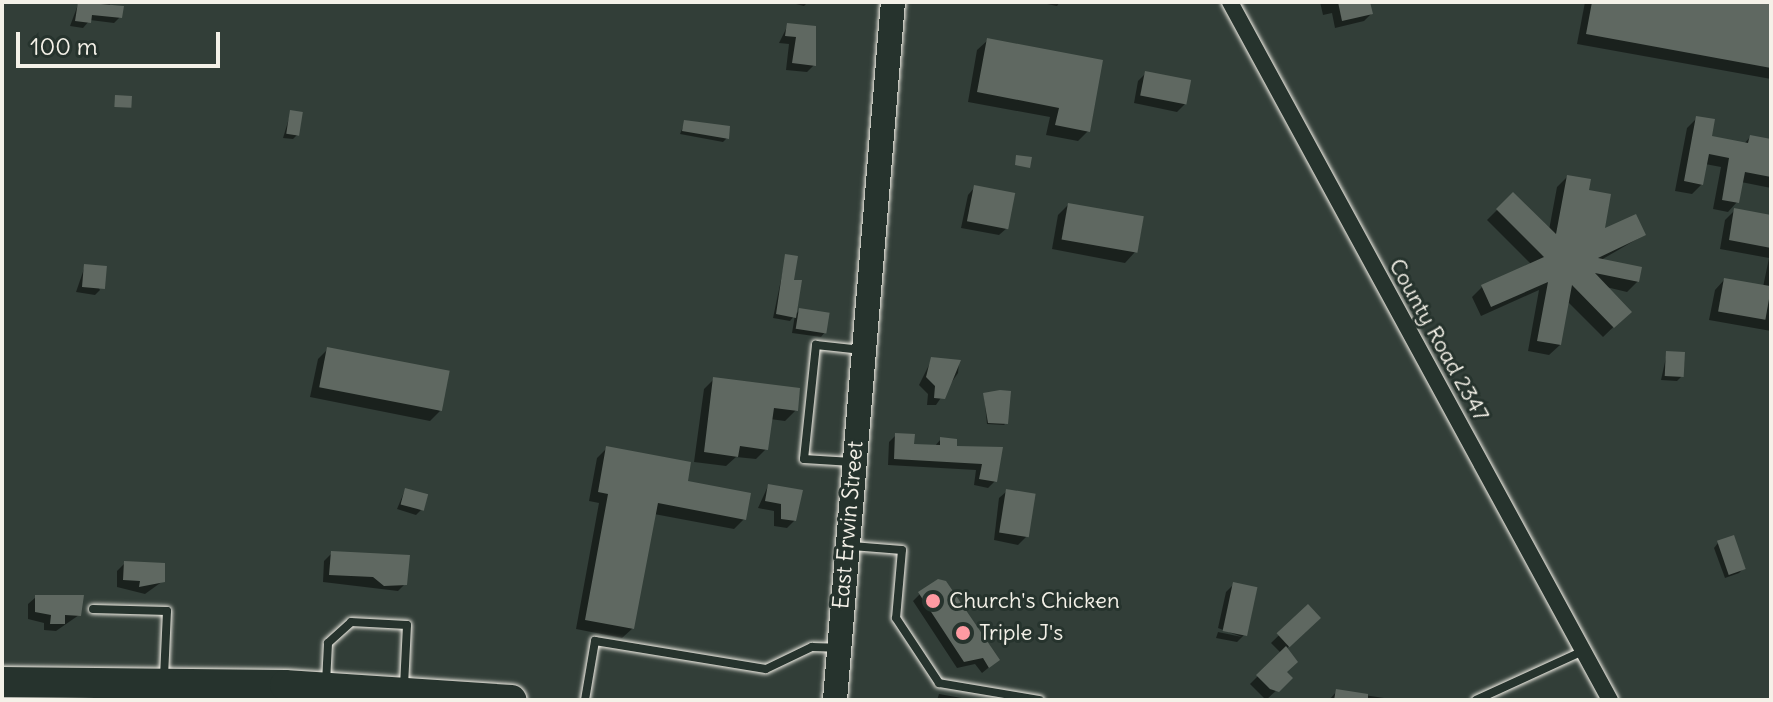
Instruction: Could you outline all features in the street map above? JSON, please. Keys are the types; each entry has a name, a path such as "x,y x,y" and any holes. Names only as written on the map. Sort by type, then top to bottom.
{"highway":[{"path":"2,682 326,686 512,700"}],"main road":[{"name":"East Erwin Street","path":"835,700 893,2"}],"street":[{"name":"County Road 2347","path":"1230,2 1610,700"}],"lane":[{"path":"853,462 804,459 816,345 864,350"},
{"path":"846,545 902,550 896,618 939,683 1040,700"},
{"path":"93,609 167,611 164,682"},
{"path":"326,686 328,643 342,626 407,625 404,692"},
{"path":"585,700 595,641 766,669 812,647 838,648"},
{"path":"1476,700 1583,651"}],"building":[{"path":"78,2 124,6 122,18 92,15 91,23 75,21"},
{"path":"1338,2 1370,2 1373,14 1342,21"},
{"path":"1592,2 1771,2 1771,68 1586,34"},
{"path":"787,23 816,26 816,66 792,63 796,37 785,36"},
{"path":"987,38 1103,60 1090,132 1055,125 1059,108 977,92"},
{"path":"1145,71 1191,80 1186,105 1140,96"},
{"path":"115,95 132,96 131,108 114,107"},
{"path":"290,110 303,112 299,136 286,134"},
{"path":"1696,116 1715,119 1712,136 1748,143 1750,135 1771,139 1771,177 1745,172 1739,203 1722,200 1729,158 1709,154 1703,185 1684,181"},
{"path":"684,120 730,126 729,139 682,131"},
{"path":"1016,155 1032,157 1030,168 1015,165"},
{"path":"1567,175 1591,179 1589,190 1611,194 1605,228 1636,214 1646,235 1598,258 1642,267 1639,282 1595,273 1632,312 1614,328 1572,285 1561,345 1537,341 1548,282 1491,307 1481,285 1544,257 1496,209 1513,192 1556,234"},
{"path":"974,185 1015,193 1008,229 967,221"},
{"path":"1068,203 1144,216 1137,253 1062,239"},
{"path":"1734,208 1771,215 1771,248 1729,240"},
{"path":"785,254 798,256 794,280 802,280 796,318 776,314"},
{"path":"84,264 107,266 105,289 82,287"},
{"path":"1724,278 1771,286 1765,320 1718,311"},
{"path":"799,308 830,313 826,334 796,329"},
{"path":"327,347 450,371 442,411 319,387"},
{"path":"1666,351 1685,352 1684,377 1665,376"},
{"path":"931,357 961,360 945,399 934,398 935,386 926,377"},
{"path":"713,377 800,388 798,411 774,408 768,450 740,446 738,457 704,452"},
{"path":"1011,391 1008,424 988,423 983,393"},
{"path":"895,433 915,434 914,444 940,445 940,437 957,439 957,446 1003,447 997,482 979,479 982,464 894,459"},
{"path":"606,446 691,462 688,481 751,493 746,520 658,503 634,629 585,620 608,494 598,492"},
{"path":"768,484 803,490 796,521 781,519 781,504 765,501"},
{"path":"405,488 428,494 424,511 401,504"},
{"path":"1006,489 1036,494 1029,537 999,532"},
{"path":"1734,535 1746,569 1729,575 1717,541"},
{"path":"331,551 410,555 407,585 384,586 373,577 329,575"},
{"path":"124,561 165,563 165,582 139,587 140,581 123,580"},
{"name":"Triple J's","path":"938,579 946,581 1000,660 989,668 983,658 964,662 918,592"},
{"path":"1233,582 1257,587 1247,636 1223,631"},
{"path":"35,595 84,595 81,616 65,615 65,624 50,624 51,615 35,612"},
{"path":"1308,604 1321,618 1290,647 1277,633"},
{"path":"1286,646 1298,662 1287,672 1293,678 1279,692 1270,689 1256,675"},
{"path":"1336,689 1368,694 1368,700 1334,700"}],"place":[{"name":"Church's Chicken","path":"933,601"},
{"name":"Triple J's","path":"963,633"}]}
